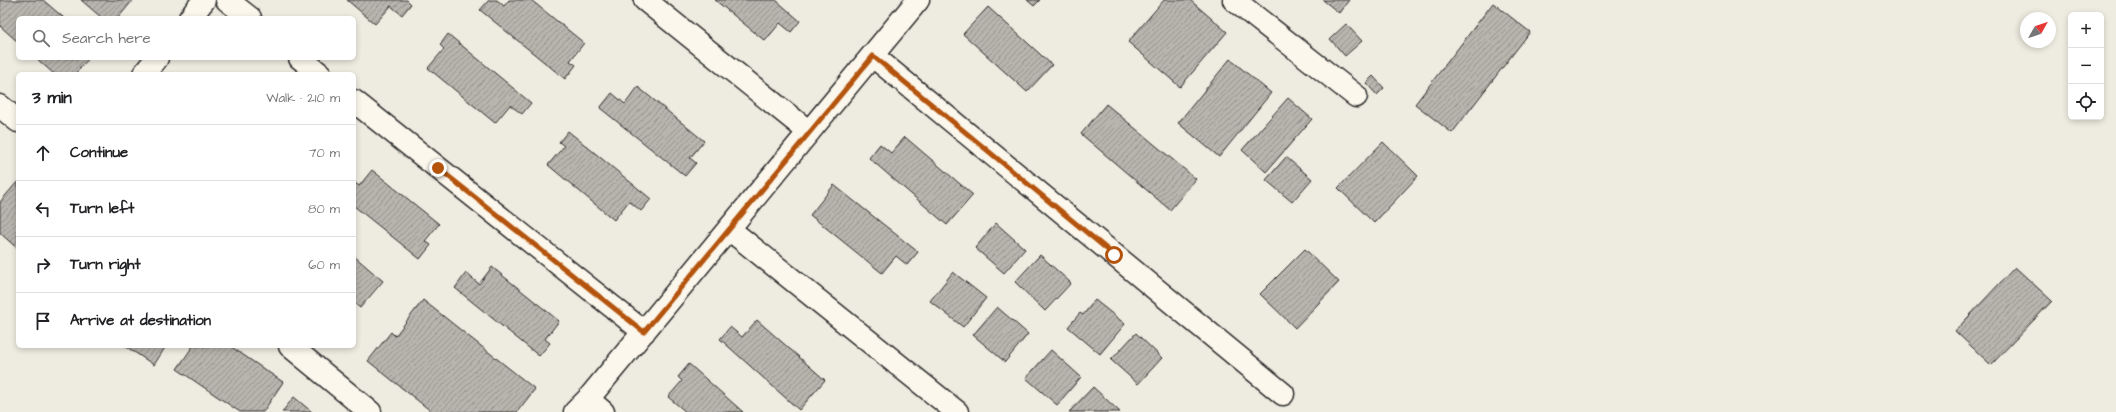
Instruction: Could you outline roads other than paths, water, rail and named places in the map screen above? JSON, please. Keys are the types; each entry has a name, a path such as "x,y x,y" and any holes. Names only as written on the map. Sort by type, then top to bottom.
{"street":[{"path":"192,16 204,0"},
{"path":"227,0 247,16"},
{"path":"645,0 809,132"},
{"path":"589,408 644,332 918,0"},
{"path":"1234,0 1356,96"},
{"path":"873,56 1283,394"},
{"path":"146,72 155,60"},
{"path":"302,60 318,72"},
{"path":"356,103 644,332"},
{"path":"0,106 16,119"},
{"path":"729,229 957,412"},
{"path":"292,348 370,412"}]}
